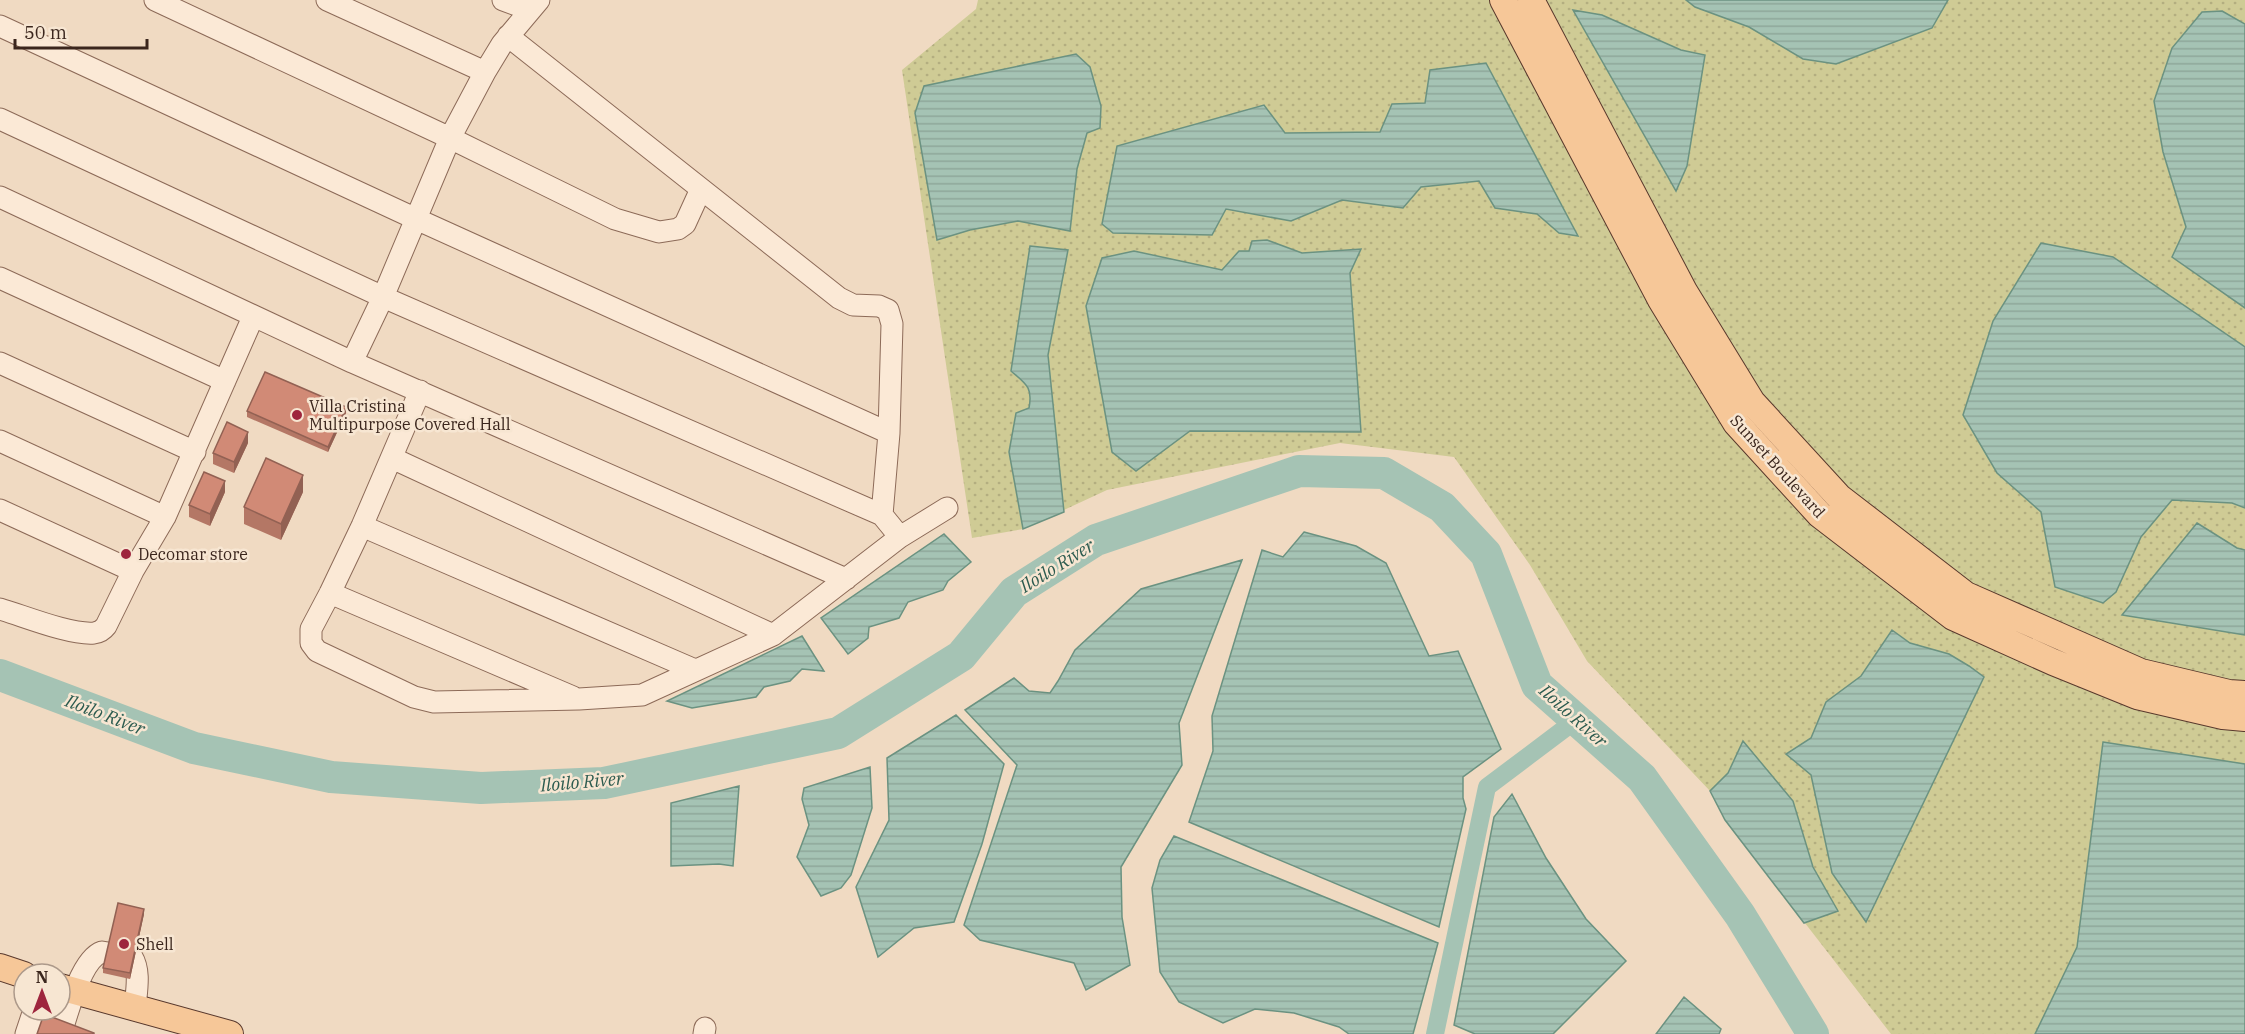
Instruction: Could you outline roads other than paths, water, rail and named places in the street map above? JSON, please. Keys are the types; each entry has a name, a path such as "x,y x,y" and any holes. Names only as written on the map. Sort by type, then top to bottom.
{"main road":[{"name":"Sunset Boulevard","path":"1503,0 1660,300 1736,423 1820,515 1953,617 2053,662 2137,696 2223,716 2245,718"},
{"name":"Sunset Boulevard","path":"1531,0 1684,291 1752,402 1839,498 1966,595 2141,672 2229,693 2245,694"},
{"path":"1631,243 1653,231"},
{"path":"72,990 199,1030 230,1034"}],"street":[{"path":"155,0 450,138 615,219 658,232 678,229 685,224 701,189"},
{"path":"327,0 484,72"},
{"path":"503,0 534,5"},
{"path":"352,362 383,297 414,218 450,138 484,72 508,36 534,5"},
{"path":"0,26 414,218 889,433"},
{"path":"508,36 839,298 853,305 879,306 888,310 892,324 889,433 882,515"},
{"path":"0,118 383,297 882,515 900,537"},
{"path":"0,197 352,362 846,579"},
{"path":"0,278 225,381"},
{"path":"0,609 66,629 88,633 99,632 106,626 115,612 133,571 165,517 253,317"},
{"path":"0,363 195,452"},
{"path":"420,391 362,526 310,629 310,639 313,647 331,659 414,697 434,702 579,699 642,694 773,635 900,537 947,508"},
{"path":"0,441 165,517"},
{"path":"392,458 773,635"},
{"path":"0,510 133,571"},
{"path":"362,526 695,670"},
{"path":"330,593 579,699"},
{"path":"72,984 97,954 102,952 132,957 137,973 135,1009"}],"waterway":[{"name":"Iloilo River","path":"0,675 194,748 331,777 481,788 604,783 838,733 961,656 1014,592 1096,540 1299,471 1384,473 1442,507 1486,554 1537,685 1642,778 1740,915 1813,1034"},
{"path":"1435,1034 1487,787 1576,720"}],"place":[{"name":"Villa Cristina Multipurpose Covered Hall","path":"297,415"},
{"name":"Decomar store","path":"126,554"},
{"name":"Shell","path":"124,944"}]}
